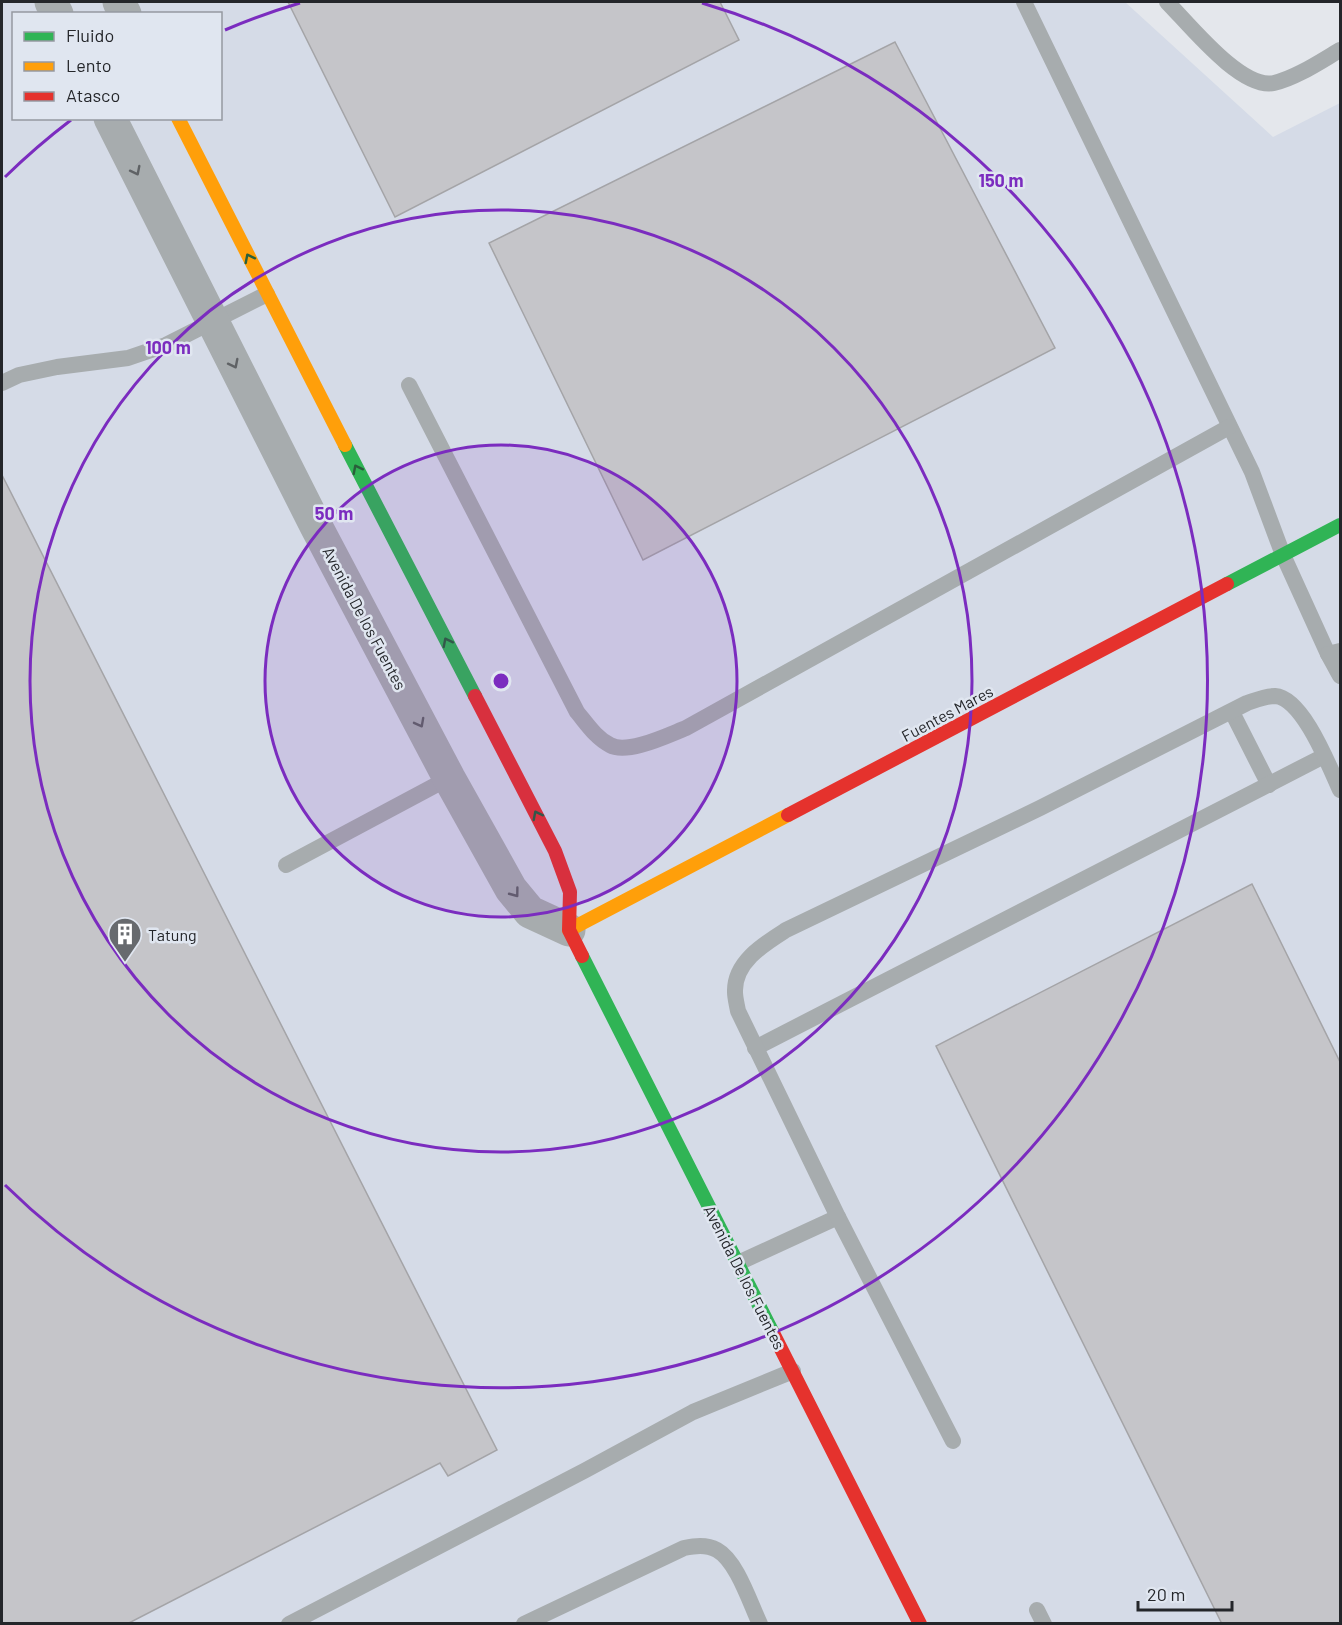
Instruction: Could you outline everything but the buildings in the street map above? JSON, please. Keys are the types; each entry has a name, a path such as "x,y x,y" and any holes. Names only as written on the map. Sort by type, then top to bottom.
{"street":[{"name":"Avenida De los Fuentes","path":"111,120 316,526 449,778 511,889 530,912 569,930"},
{"name":"Avenida De los Fuentes","path":"179,120 555,851 570,892 569,930 920,1623"},
{"name":"Fuentes Mares","path":"569,930 1341,525"}],"lane":[{"path":"1024,2 1252,472 1283,555 1334,652 1341,676"},
{"path":"1167,2 1221,58 1240,73 1260,83 1272,84 1289,78 1341,50"},
{"path":"2,383 19,375 57,367 128,358 166,345 267,294"},
{"path":"410,385 577,712 594,734 611,747 630,747 652,742 686,728 1229,427"},
{"path":"953,1442 838,1217 738,1011 735,990 739,973 747,959 764,944 786,930 1040,808 1247,703 1264,697 1276,696 1289,701 1300,711 1341,790"},
{"path":"1232,712 1269,786"},
{"path":"755,1048 1324,756"},
{"path":"286,865 449,778"},
{"path":"738,1263 838,1217"},
{"path":"289,1623 584,1471 693,1412 793,1371"},
{"path":"524,1623 684,1548 694,1546 707,1546 717,1550 728,1561 737,1574 759,1623"}],"shaded area":[{"path":"2,2 1125,2 1273,137 1340,103 1340,1623 2,1624"}],"traffic: fast":[{"path":"345,445 475,696"},
{"path":"1227,584 1340,525"},
{"path":"582,956 773,1333"}],"traffic: slow":[{"path":"179,120 345,445"},
{"path":"569,930 788,815"}],"traffic: jam":[{"path":"788,815 1227,584"},
{"path":"475,696 555,851 570,892 569,930 582,956"},
{"path":"773,1333 920,1624"}],"place":[{"name":"Tatung","path":"125,963"}]}
